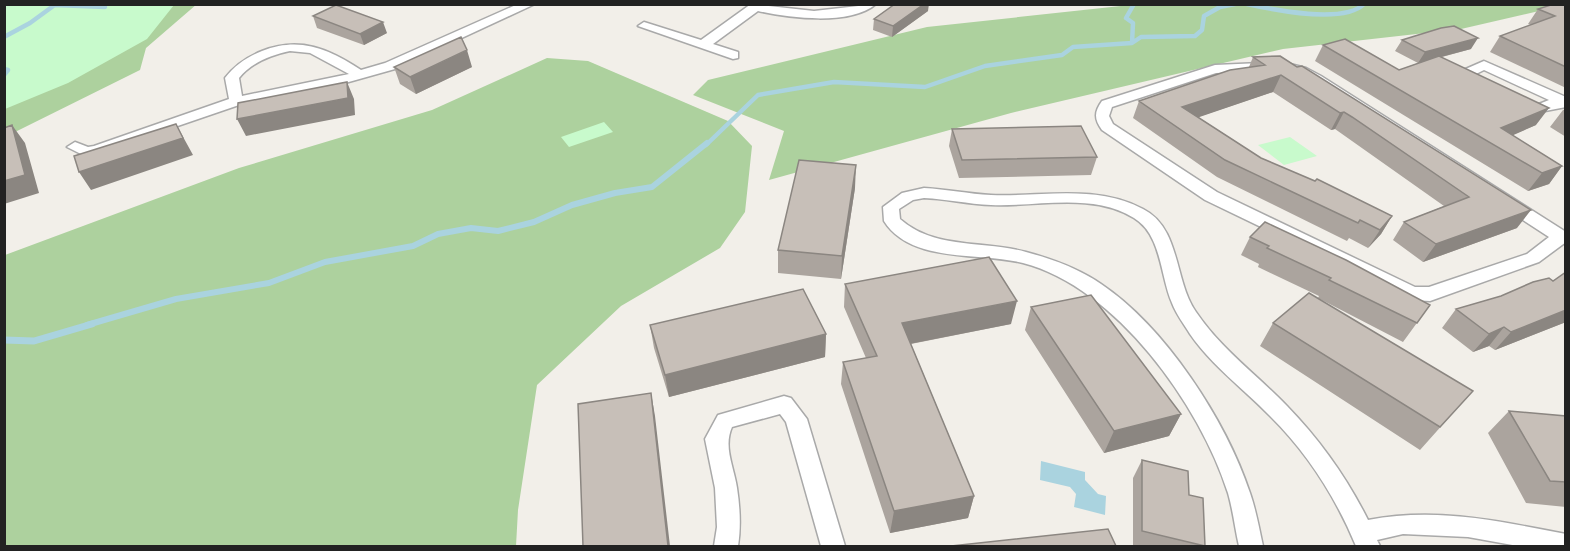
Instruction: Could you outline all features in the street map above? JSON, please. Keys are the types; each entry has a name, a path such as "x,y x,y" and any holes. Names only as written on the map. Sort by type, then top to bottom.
{"street":[{"path":"75,147 87,152 99,149 236,101 360,75 390,66 530,4"},
{"path":"703,45 758,6 782,14 841,13 870,4"},
{"path":"644,26 733,55"},
{"path":"236,101 232,78 239,67 276,49 294,45 312,48 360,75"},
{"path":"1491,90 1469,79 1466,74 1468,71 1484,65 1564,102"},
{"path":"1282,66 1301,71 1563,235 1533,258 1430,294 1412,293 1211,196 1107,127 1102,118 1102,111 1107,104 1123,98 1215,69 1282,66"},
{"path":"1512,100 1522,105 1540,108 1564,102"},
{"path":"1251,546 1238,492 1220,448 1162,358 1119,308 1084,282 1041,261 1008,253 943,247 912,239 891,221 891,207 911,195 923,194 993,200 1073,199 1104,202 1140,214 1151,223 1158,234 1181,303 1199,332 1279,411 1308,445 1365,539 1403,524 1468,526 1566,545"},
{"path":"726,546 729,526 726,488 716,439 725,421 784,404 796,420 833,546"}],"green space":[{"path":"5,4 174,5 147,39 68,83 5,109"},
{"path":"197,4 146,48 140,70 5,137 5,5"},
{"path":"1130,5 1565,5 1461,29 1283,49 1011,113 769,180 784,131 693,95 708,80 927,27"},
{"path":"547,58 588,61 728,121 752,146 745,212 720,248 621,306 537,385 518,510 516,546 5,546 5,255 239,168 432,110"},
{"path":"604,122 613,132 569,147 561,137"},
{"path":"1290,137 1317,156 1284,165 1258,145"}],"water":[{"path":"1041,461 1085,472 1085,480 1098,494 1106,496 1105,515 1074,507 1076,494 1070,487 1040,480"}],"building":[{"path":"895,4 924,4 893,26 874,19"},
{"path":"1554,4 1566,4 1566,67 1500,36 1555,16 1538,9"},
{"path":"336,5 383,22 360,34 313,16"},
{"path":"1454,26 1478,38 1425,52 1402,40 1441,28"},
{"path":"461,37 467,50 410,77 394,67"},
{"path":"1345,39 1399,70 1439,56 1549,108 1501,128 1562,166 1542,173 1323,45"},
{"path":"1280,56 1297,67 1302,66 1531,210 1436,244 1404,222 1469,197 1352,117 1344,112 1340,113 1281,75 1182,107 1261,158 1315,181 1317,179 1392,216 1380,230 1360,220 1358,223 1225,160 1139,101 1230,70 1265,65 1253,57"},
{"path":"347,82 348,98 237,119 238,103"},
{"path":"176,124 183,138 79,172 74,156"},
{"path":"12,125 25,175 4,181 4,128"},
{"path":"1081,126 1097,157 962,160 952,129"},
{"path":"799,160 856,165 842,256 778,250"},
{"path":"1265,222 1346,260 1430,305 1417,323 1329,280 1331,278 1267,248 1269,246 1250,237"},
{"path":"989,257 1017,301 902,323 974,496 894,511 843,362 877,356 845,284"},
{"path":"1566,272 1566,310 1511,332 1504,327 1489,334 1456,309 1501,296 1533,282 1549,278 1553,281"},
{"path":"803,289 826,334 665,375 650,325"},
{"path":"1309,293 1473,391 1440,427 1273,323"},
{"path":"1091,295 1181,414 1114,431 1031,307"},
{"path":"651,393 668,546 583,546 578,404"},
{"path":"1509,411 1566,416 1566,482 1550,481"},
{"path":"1142,460 1188,471 1189,495 1203,498 1205,546 1142,531"},
{"path":"1108,529 1116,546 951,546"}],"waterway":[{"path":"4,37 30,23 56,4"},
{"path":"1132,43 1133,23 1126,18 1134,4"},
{"path":"1132,43 1141,37 1195,36 1202,30 1204,16 1220,7 1235,4"},
{"path":"1247,4 1308,14 1341,13 1354,10 1364,4"},
{"path":"55,5 105,7"},
{"path":"706,145 758,95 834,82 925,87 985,66 1062,55 1073,47 1132,43"},
{"path":"4,69 8,70 4,75"},
{"path":"87,325 176,299 269,283 325,262 413,246 438,234 471,228 498,231 534,222 572,205 615,193 652,187 707,143"},
{"path":"4,340 34,341 92,324"}]}
